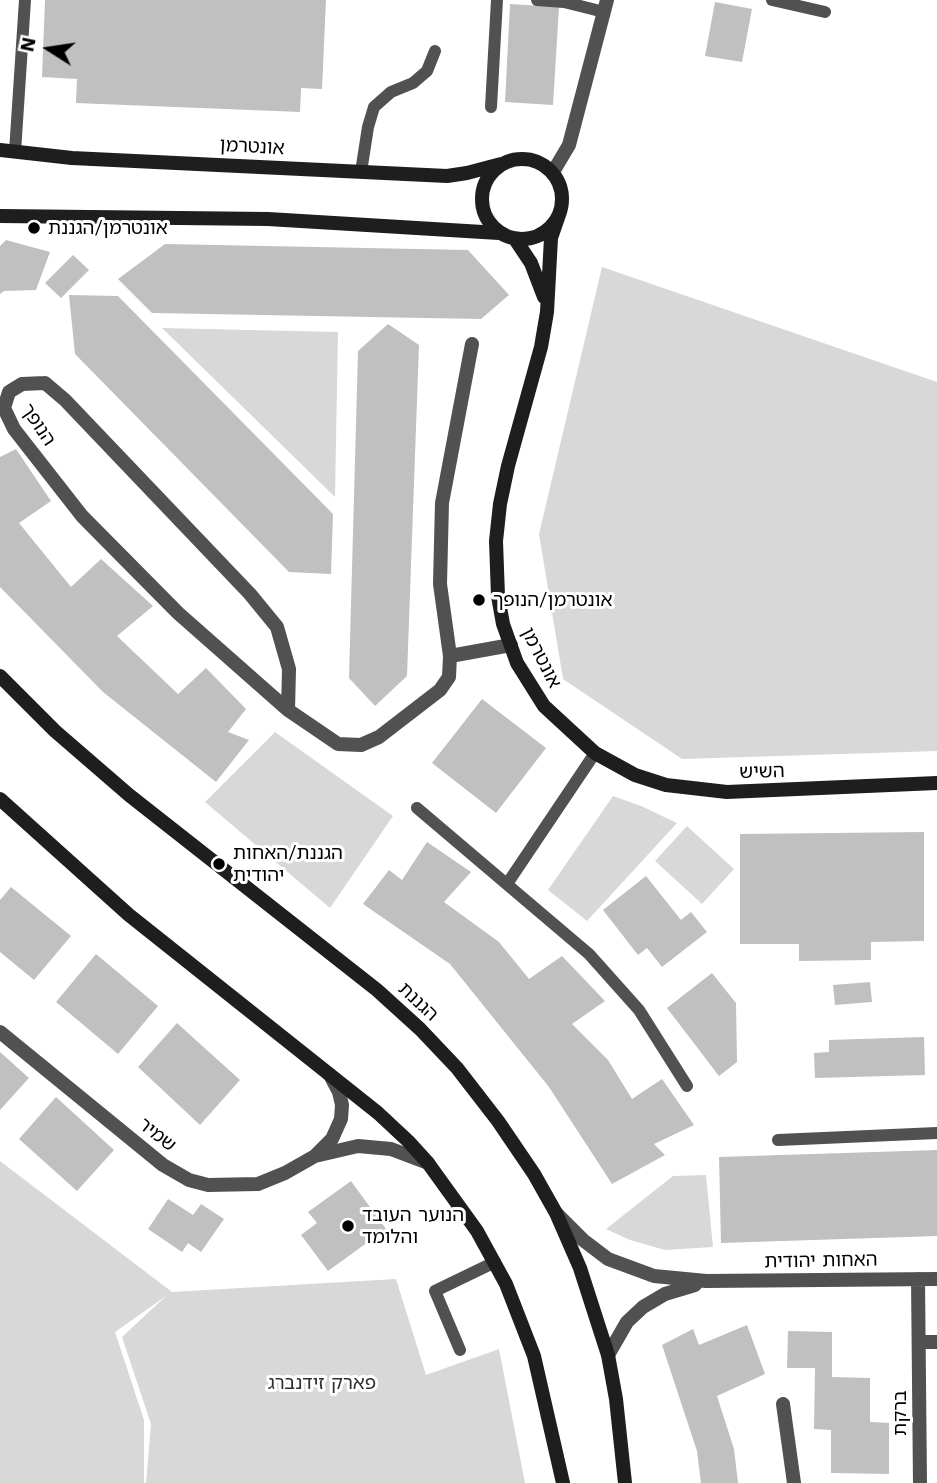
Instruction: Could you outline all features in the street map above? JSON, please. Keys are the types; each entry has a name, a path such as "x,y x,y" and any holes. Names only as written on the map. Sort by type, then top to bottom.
{"street":[{"path":"552,172 569,145 605,6"},
{"name":"אונטרמן","path":"0,150 72,158 447,176 501,164"},
{"path":"0,216 268,219 499,233 515,239 529,239 542,234 553,225 560,212 560,184 552,172 541,163 529,159 514,159 501,164 490,173 484,183 482,211 489,224 499,233"},
{"name":"אונטרמן","path":"560,212 551,238 547,312 541,347 506,479 496,541 498,596 503,624 517,663 544,706 596,753"},
{"name":"אונטרמן","path":"515,239 531,263 547,312"},
{"name":"הנופך","path":"288,710 289,669 284,647 277,627 250,594 65,400 45,383 22,384 9,392 4,408 14,429 82,516 178,613 288,710 338,744 361,745 379,737 440,690 449,677 450,656 440,584 442,503 472,344"},
{"path":"450,656 511,645"},
{"name":"הגננת","path":"0,676 55,731 129,795 377,990 457,1068 534,1174 556,1213 580,1268 608,1355 616,1399 625,1483"},
{"name":"השיש","path":"596,753 635,775 666,785 697,790 727,792 937,783"},
{"path":"0,799 129,915 378,1113 428,1163 477,1231 495,1262 534,1356 563,1483"},
{"name":"שמיר","path":"0,1032 163,1165 190,1180 208,1185 258,1184 315,1156 343,1148 376,1146 406,1153 428,1163"},
{"name":"שמיר","path":"315,1156 332,1139 341,1119 339,1092 327,1070"},
{"path":"556,1213 583,1240 608,1259 654,1276 706,1282"},
{"name":"ברקת","path":"918,1279 920,1483"},
{"name":"האחות יהודית","path":"706,1282 937,1279"},
{"path":"608,1355 627,1322 643,1307 665,1294 706,1282"},
{"path":"919,1342 937,1342"},
{"path":"783,1404 794,1483"}],"lane":[{"path":"15,152 25,0"},
{"path":"491,107 497,0"},
{"path":"537,0 605,6"},
{"path":"772,0 825,12"},
{"path":"361,172 374,107 391,92 413,83 427,71 435,51"},
{"path":"507,884 596,753"},
{"path":"417,808 589,954 639,1010 687,1086"},
{"path":"778,1140 937,1133"},
{"path":"460,1350 435,1291 495,1262"}],"green space":[{"path":"602,267 937,382 937,751 682,759 563,679 539,534"},
{"path":"162,328 338,332 335,497"},
{"path":"275,732 393,816 330,908 205,802"},
{"path":"613,796 677,823 587,921 548,890"},
{"path":"687,826 734,869 702,904 655,861"},
{"name":"פארק זידנברג","path":"0,1161 172,1292 396,1279 426,1375 499,1349 525,1483 146,1483 151,1424 122,1337 166,1296 115,1332 144,1420 144,1483 0,1483"},
{"path":"706,1175 713,1247 665,1250 630,1240 606,1229 673,1176"}],"building":[{"path":"45,0 326,0 322,89 301,88 300,112 76,103 77,79 42,77"},
{"path":"715,2 752,9 742,62 705,56"},
{"path":"510,4 559,7 553,105 505,102"},
{"path":"6,240 50,252 36,290 4,291 0,294 0,246"},
{"path":"165,244 468,250 509,295 481,319 152,313 118,279"},
{"path":"73,255 89,270 61,298 45,283"},
{"path":"69,295 118,296 333,514 331,574 289,572 75,354"},
{"path":"388,324 419,345 407,676 375,706 349,678 358,351"},
{"path":"16,449 51,501 19,523 71,587 101,559 153,606 117,636 178,694 206,668 246,709 228,732 249,740 216,782 103,692 0,587 0,457"},
{"path":"482,699 546,748 496,813 432,763"},
{"path":"924,832 924,941 871,942 871,960 799,961 799,944 740,944 740,834"},
{"path":"427,842 471,872 444,902 499,942 529,979 562,956 605,1001 572,1024 608,1060 632,1099 662,1079 694,1125 654,1144 665,1155 612,1184 549,1087 450,964 363,904 389,870 402,880"},
{"path":"646,876 681,920 691,912 707,932 662,967 647,948 638,955 603,910"},
{"path":"11,887 71,936 34,980 0,952 0,900"},
{"path":"96,954 158,1006 118,1054 56,1002"},
{"path":"712,973 736,1003 737,1062 719,1076 667,1008"},
{"path":"870,982 872,1002 835,1005 833,985"},
{"path":"177,1023 240,1080 200,1125 138,1067"},
{"path":"924,1037 925,1075 815,1078 814,1053 829,1052 829,1040"},
{"path":"0,1052 29,1078 0,1110"},
{"path":"56,1097 114,1150 77,1191 19,1139"},
{"path":"937,1150 937,1236 721,1243 719,1157"},
{"name":"הנוער העובד והלומד","path":"351,1181 386,1229 328,1271 301,1235 317,1223 308,1212"},
{"path":"168,1199 193,1215 201,1204 224,1219 201,1252 188,1243 182,1252 148,1229"},
{"path":"747,1325 765,1374 717,1396 734,1449 738,1483 701,1483 697,1451 662,1345 693,1329 699,1345"},
{"path":"788,1331 832,1332 832,1377 870,1378 870,1422 889,1423 889,1474 831,1473 831,1430 814,1429 815,1368 787,1368"}],"place":[{"name":"אונטרמן/הגננת","path":"34,228"},
{"name":"אונטרמן/הנופך","path":"479,600"},
{"name":"הגננת/האחות יהודית","path":"219,864"},
{"name":"הנוער העובד והלומד","path":"348,1226"}]}
